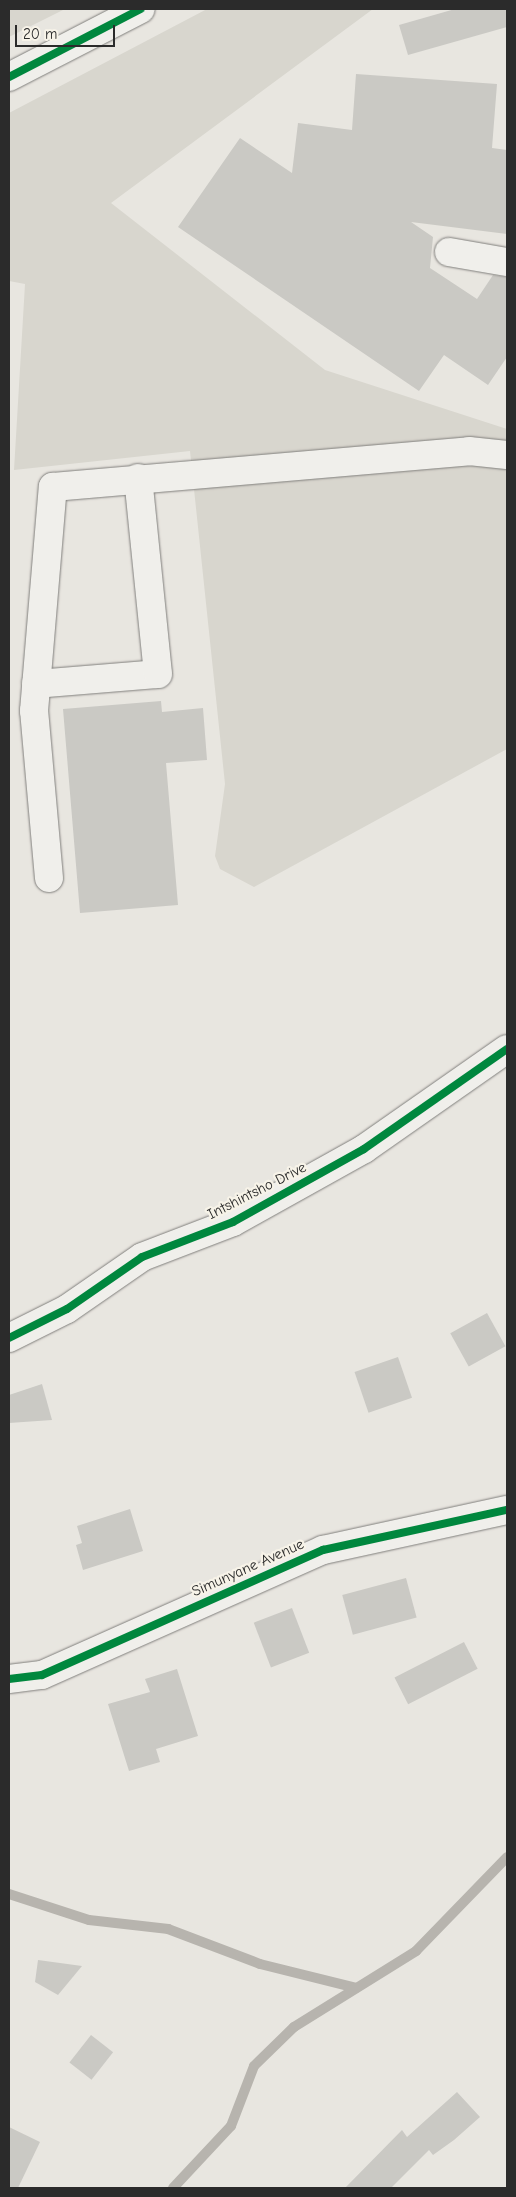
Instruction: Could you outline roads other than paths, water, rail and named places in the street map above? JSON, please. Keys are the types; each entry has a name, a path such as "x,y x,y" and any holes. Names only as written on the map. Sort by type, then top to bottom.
{"street":[{"path":"9,77 140,9"},
{"path":"448,252 507,262"},
{"path":"49,878 34,711 53,487 138,478 470,451 507,455"},
{"path":"36,684 158,674 138,478"},
{"name":"Intshintsho Drive","path":"9,1338 68,1309 142,1257 233,1222 347,1158 507,1049"},
{"name":"Simunyane Avenue","path":"9,1679 42,1675 323,1550 507,1510"}],"waterway":[{"path":"173,2188 231,2126 254,2066 294,2027 416,1951 507,1857"},
{"path":"9,1894 89,1920 168,1929 260,1964 356,1988"}]}
